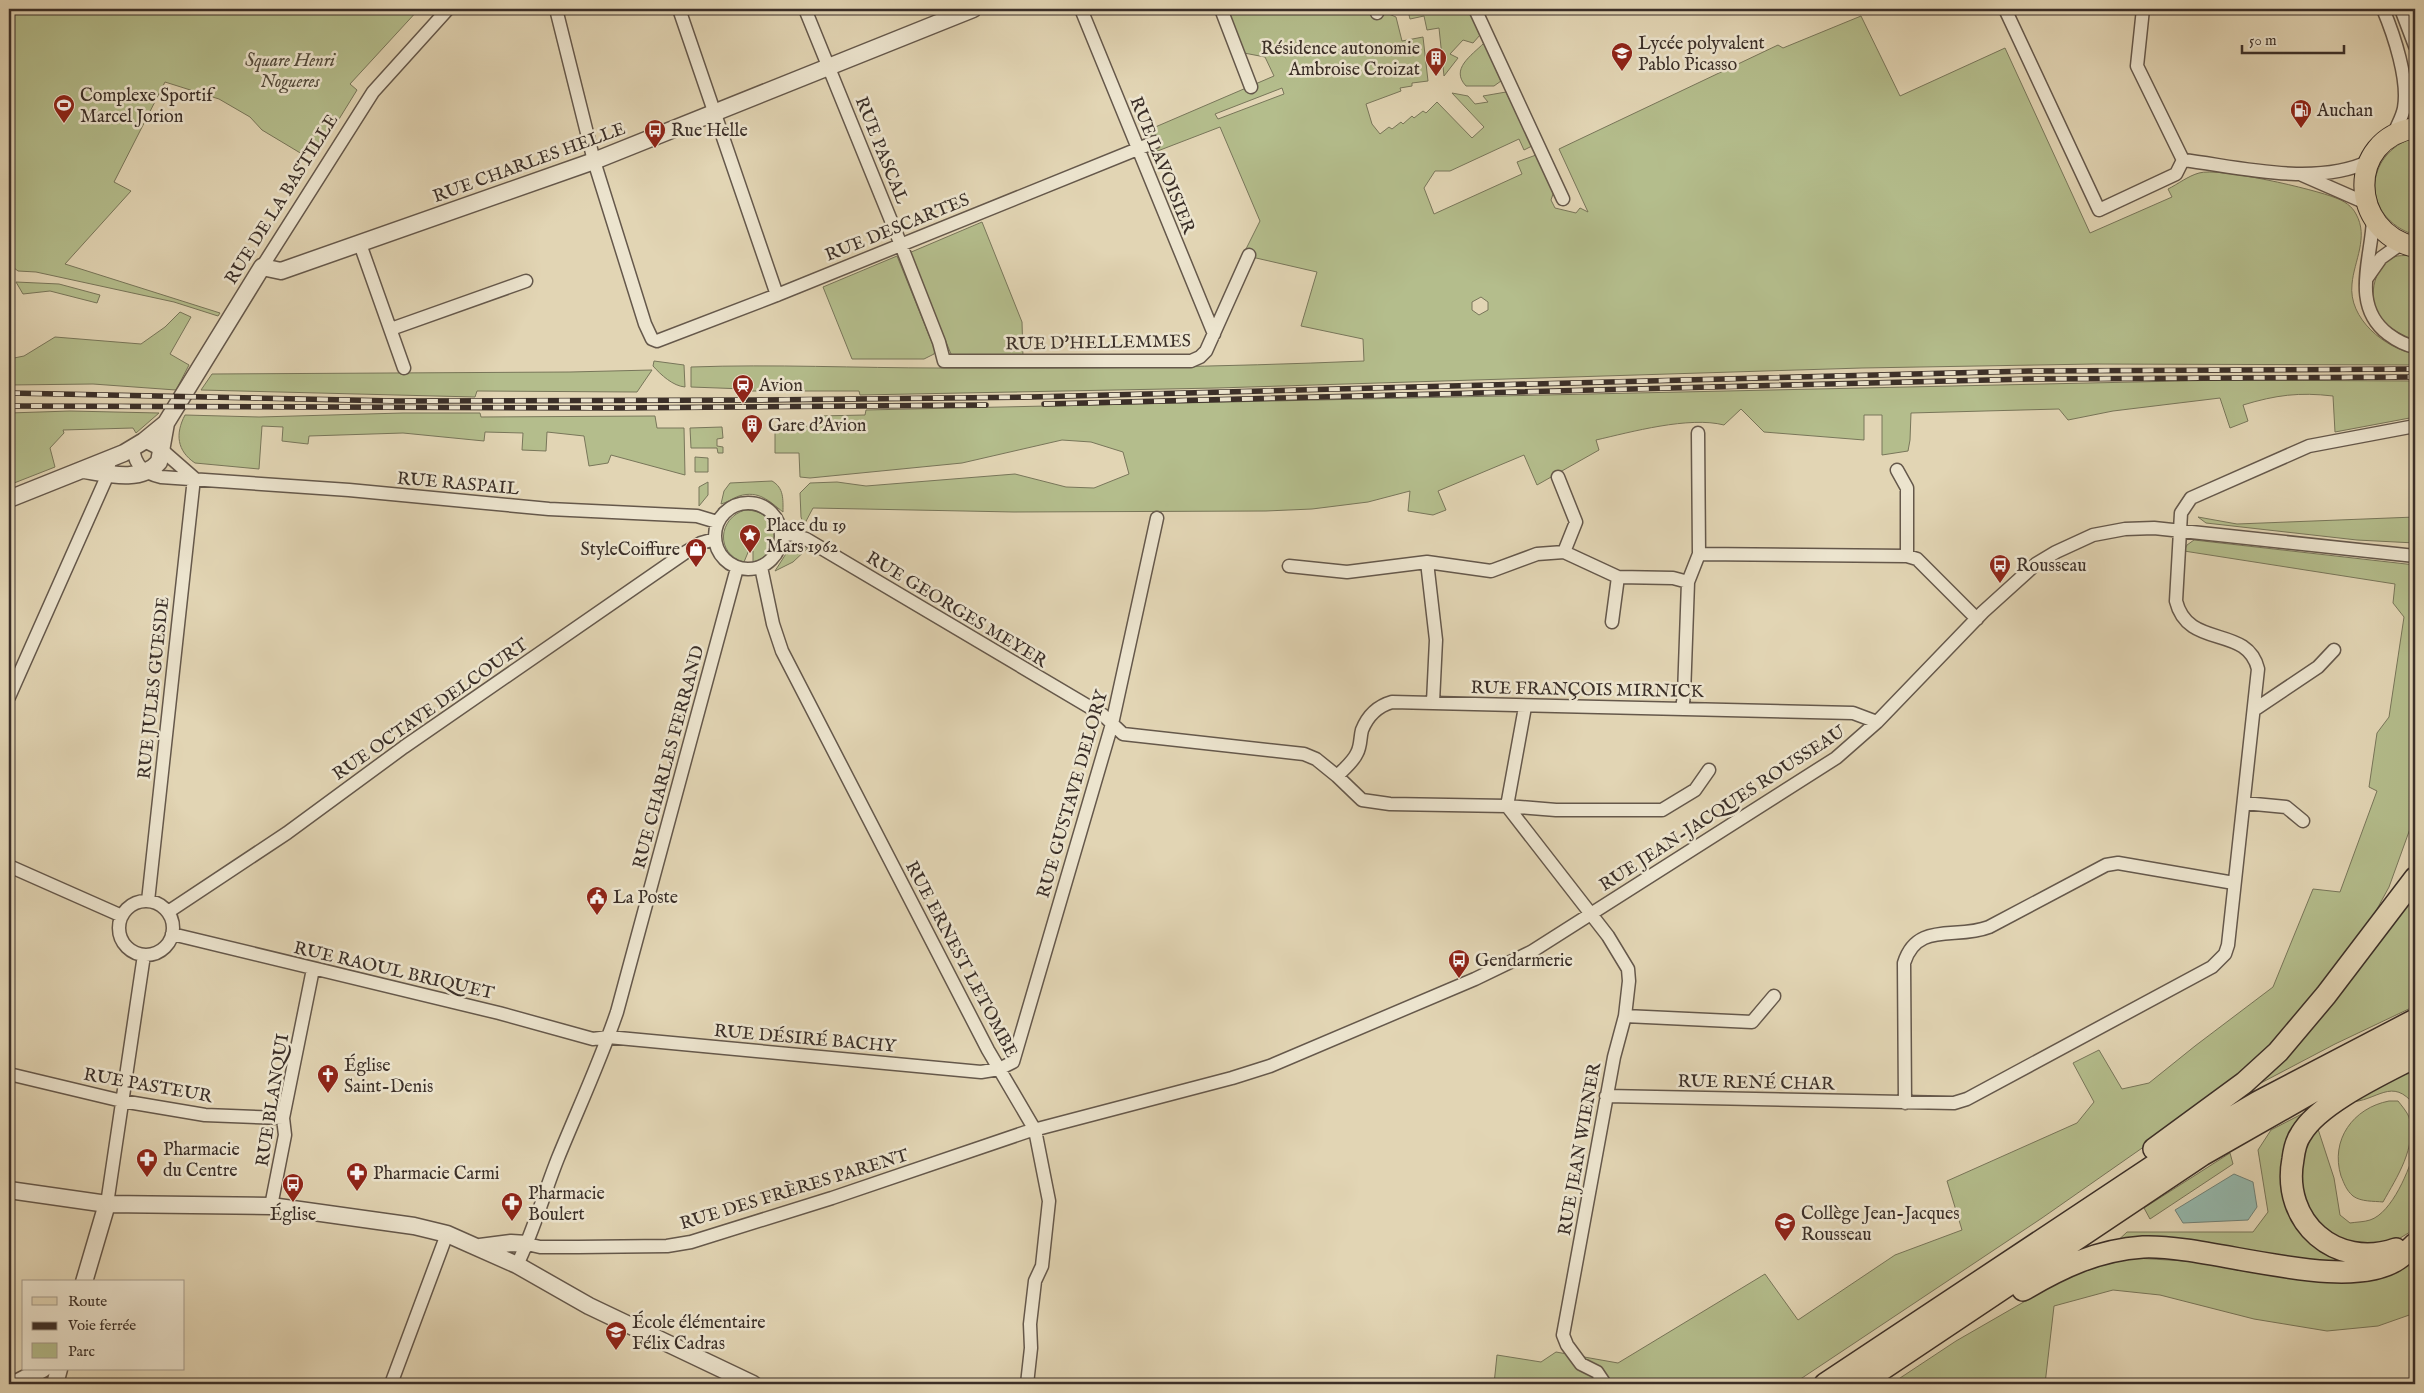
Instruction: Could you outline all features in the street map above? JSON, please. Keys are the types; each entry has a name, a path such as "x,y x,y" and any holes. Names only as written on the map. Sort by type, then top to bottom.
{"highway":[{"path":"2066,1225 2086,1197 2244,1083 2278,1052 2326,995 2415,878"},
{"path":"1826,1384 2185,1145 2258,1102 2415,1020"},
{"path":"1860,1384 2210,1151 2337,1078 2415,1043"},
{"path":"2415,1056 2341,1098 2318,1115 2301,1133 2291,1172 2292,1193 2298,1210 2320,1238 2337,1249 2357,1255 2376,1254 2415,1243"},
{"path":"1916,1346 1950,1337 2064,1266 2092,1255 2145,1247 2217,1254 2328,1272 2358,1272 2398,1260 2415,1243"}],"main road":[{"path":"2408,245 2390,236 2370,211 2365,174 2370,161 2383,142 2394,134 2415,128"}],"street":[{"name":"RUE DE LA BASTILLE","path":"109,466 166,423 372,92 448,9"},
{"path":"556,9 594,161"},
{"path":"679,9 778,295"},
{"name":"RUE PASCAL","path":"806,9 939,342 944,362"},
{"name":"RUE CHARLES HELLE","path":"262,267 281,271 594,161 829,67 944,14 973,9"},
{"name":"RUE LAVOISIER","path":"1081,9 1214,334"},
{"path":"1221,9 1252,87"},
{"path":"1474,9 1563,199"},
{"path":"2005,9 2099,210 2176,174 2183,160"},
{"path":"2143,9 2137,66 2183,160"},
{"path":"2383,9 2395,43 2405,91 2404,107 2394,134"},
{"path":"2401,9 2415,46"},
{"name":"RUE DESCARTES","path":"594,161 645,324 652,339 663,340 1155,142"},
{"path":"2183,160 2300,174 2349,169 2370,161"},
{"path":"2300,174 2370,211 2373,237 2366,280 2368,306 2373,319 2394,338 2415,347"},
{"path":"360,244 404,368"},
{"path":"2366,280 2382,258 2408,245"},
{"name":"RUE D'HELLEMMES","path":"944,362 1191,361 1200,357 1206,351 1248,255"},
{"path":"391,329 526,281"},
{"name":"RUE DE LA BASTILLE","path":"146,473 159,462 166,423"},
{"path":"2180,530 2181,513 2191,498 2289,454 2330,441 2415,426"},
{"path":"1682,709 1688,582 1699,554 1698,433"},
{"path":"146,473 137,462 138,445 162,450 194,478"},
{"path":"9,499 82,470 109,466 146,473"},
{"path":"9,697 109,466"},
{"path":"1898,470 1907,488 1907,556"},
{"name":"RUE RASPAIL","path":"146,473 161,477 194,478 549,509 697,516 717,522"},
{"path":"1558,477 1576,522 1564,552"},
{"name":"RUE JULES GUESDE","path":"148,901 194,478"},
{"path":"739,504 758,504 774,516 779,524 781,536 776,554 761,567 745,570 737,568 722,557 714,539 717,522 730,508 739,504"},
{"name":"RUE GUSTAVE DELORY","path":"999,1069 1013,1062 1112,724 1157,518"},
{"name":"RUE JEAN-JACQUES ROUSSEAU","path":"1035,1130 1232,1078 1270,1066 1500,968 1590,915 1836,758 1877,722 1977,619 2036,564 2079,540 2125,529 2180,530 2415,556"},
{"name":"RUE RENÉ CHAR","path":"1606,1096 1954,1104 1967,1099 2212,967 2225,954 2228,945 2258,669 2250,651 2242,646 2191,627 2179,612 2176,602 2180,530"},
{"name":"RUE GEORGES MEYER","path":"781,536 791,534 806,539 1103,715 1117,731 1134,737 1304,754 1316,759 1362,800 1371,802 1507,806 1556,810 1662,810 1695,790 1709,770"},
{"name":"RUE OCTAVE DELCOURT","path":"168,912 286,833 404,747 678,558 702,543 714,539"},
{"path":"1289,566 1347,572 1427,562 1491,571 1537,554 1564,552 1618,577 1673,578 1688,582"},
{"path":"1699,554 1907,556 1917,559 1977,619"},
{"path":"1427,562 1436,640 1433,702"},
{"name":"RUE ERNEST LETOMBE","path":"761,567 782,651 999,1069 1035,1130 1049,1202 1043,1256 1036,1281 1030,1324 1031,1348 1027,1384"},
{"name":"RUE CHARLES FERRAND","path":"517,1265 608,1038 737,568"},
{"path":"1612,622 1618,577"},
{"path":"2254,710 2318,667 2334,650"},
{"name":"RUE FRANÇOIS MIRNICK","path":"1337,776 1352,762 1358,751 1362,729 1372,712 1382,705 1392,702 1433,702 1525,707 1853,713 1877,722"},
{"path":"1507,806 1525,707"},
{"path":"2244,802 2286,807 2303,821"},
{"name":"RUE JEAN WIENER","path":"1507,806 1608,936 1628,969 1629,982 1625,1016 1606,1096 1563,1334 1567,1345 1581,1364 1597,1372 1605,1384"},
{"path":"1904,1103 1904,963 1907,952 1921,938 1934,934 1978,932 2106,865 2118,864 2234,883"},
{"path":"9,866 122,916"},
{"path":"148,901 159,905 168,912 171,919 172,934 169,941 158,952 144,955 136,953 125,944 119,931 122,916 130,907 148,901"},
{"name":"RUE RAOUL BRIQUET","path":"172,934 499,1013 593,1039 608,1038"},
{"path":"85,1280 107,1204 144,955"},
{"name":"RUE BLANQUI","path":"271,1206 285,1135 283,1118 313,969"},
{"path":"1625,1016 1752,1022 1774,996"},
{"name":"RUE DÉSIRÉ BACHY","path":"608,1038 972,1071 999,1069"},
{"name":"RUE PASTEUR","path":"9,1074 122,1101 205,1115 283,1118"},
{"name":"RUE DES FRÈRES PARENT","path":"527,1244 540,1247 588,1247 666,1246 691,1242 832,1198 1035,1130"},
{"path":"9,1190 107,1204 271,1206 414,1226 447,1234 517,1265 589,1306 753,1384"},
{"path":"391,1384 447,1234"},
{"path":"480,1247 511,1243 527,1244"},
{"path":"14,1384 41,1370"},
{"path":"54,1384 59,1370"}],"green space":[{"name":"Square Henri Nogueres","path":"9,9 419,9 350,84 357,90 318,153 307,146 302,154 262,130 250,117 219,99 165,82 114,182 131,191 65,264 220,313 218,316 174,302 36,272 18,271 9,264"},
{"path":"1227,9 1377,9 1396,17 1402,41 1423,37 1428,81 1412,83 1412,86 1400,88 1401,91 1366,104 1372,124 1380,134 1389,127 1392,129 1401,122 1403,124 1412,116 1414,118 1423,111 1426,113 1437,102 1472,138 1484,127 1452,93 1468,96 1475,104 1488,102 1483,96 1506,92 1532,146 1524,150 1519,139 1450,171 1435,171 1424,188 1434,214 1522,174 1517,162 1536,155 1554,191 1551,200 1555,208 1576,213 1580,208 1588,212 1559,149 1778,45 1783,48 1861,16 1900,96 2005,48 2090,233 2172,197 2168,189 2199,173 2226,173 2245,176 2336,198 2345,202 2352,209 2360,223 2360,249 2352,284 2352,297 2356,309 2362,320 2381,338 2404,351 2415,354 2415,365 2094,364 1862,368 1217,388 860,395 859,391 745,391 745,389 691,387 691,367 1099,368 1364,361 1363,339 1301,326 1317,272 1243,255 1260,221 1220,127 1155,152 1146,131 1274,76 1265,57 1244,53","holes":["1282,88 1284,94 1218,119 1215,114","1481,297 1488,302 1488,310 1479,315 1472,310 1472,302"]},
{"path":"1404,9 1468,9 1480,35 1473,43 1463,40 1450,54 1458,58 1444,76 1439,28 1427,30 1424,16 1410,19 1408,11"},
{"path":"1484,43 1501,81 1494,86 1466,86 1460,74 1461,68 1468,58"},
{"path":"2415,137 2415,235 2397,227 2385,215 2377,201 2375,186 2377,171 2385,157 2398,145"},
{"path":"982,222 1022,322 1023,357 956,357 951,354 909,253"},
{"path":"2410,255 2415,257 2415,340 2397,332 2384,323 2377,312 2373,295 2377,277 2387,262 2396,256"},
{"path":"897,256 935,350 934,354 924,359 852,359 823,287"},
{"path":"16,282 59,284 100,295 97,303 50,291 23,294"},
{"path":"180,312 191,317 170,354 189,365 176,390 93,384 9,385 9,359 24,356 55,337 141,344 165,327"},
{"path":"654,361 684,365 685,387 676,385 663,376 653,366"},
{"path":"652,370 637,392 477,391 475,397 201,390 212,374"},
{"path":"2225,380 2415,381 2415,417 2335,432 2333,396 2309,394 2277,397 2243,405 2248,421 2230,428 2220,398 2113,411 2068,420 2059,409 1911,413 1908,451 1882,455 1882,415 1864,415 1864,440 1764,432 1741,409 1724,425 1694,422 1643,429 1596,440 1599,450 1537,485 1524,455 1438,491 1446,510 1433,515 1408,511 1410,491 1368,502 1312,509 1266,511 1014,512 813,508 804,525 801,517 800,493 810,483 837,482 866,486 1015,474 1066,487 1094,488 1129,474 1123,452 1091,442 1062,440 962,463 810,478 800,477 799,453 775,453 775,426 818,426 818,416 865,415 866,410"},
{"path":"70,411 159,413 136,433 133,428 63,430 64,433 50,448 55,467 9,485 9,413"},
{"path":"480,413 481,417 655,416 657,428 684,428 685,475 611,455 608,463 589,466 584,436 547,432 546,451 522,450 523,433 485,432 484,441 403,433 309,436 308,444 282,441 283,427 262,426 259,469 195,463 181,448 179,435 185,415 259,417"},
{"path":"722,427 723,438 717,439 717,446 723,447 723,453 718,453 717,448 691,448 690,428"},
{"path":"695,457 708,458 708,472 695,472"},
{"path":"772,481 781,490 783,512 763,498 752,494 739,496 721,504 724,491 730,483"},
{"path":"708,482 708,495 699,506 699,487"},
{"path":"745,510 757,512 766,517 772,524 775,532 775,541 771,550 764,557 753,562 753,551 749,550 744,562 728,552 724,544 725,528 729,520"},
{"path":"2198,517 2237,524 2415,517 2415,543 2357,540 2206,523"},
{"path":"2194,540 2415,565 2415,815 2389,887 2371,920 2321,987 2277,1040 2240,1074 2145,1146 2042,1218 1793,1384 1494,1384 1497,1355 1541,1362 1556,1352 1618,1363 1765,1274 1798,1320 1895,1255 1962,1230 1947,1181 2077,1123 2094,1102 2073,1063 2099,1050 2122,1089 2149,1083 2273,987 2313,889 2340,892 2377,791 2369,787 2377,733 2389,717 2404,617 2393,603 2395,584 2184,551 2187,545"},
{"path":"797,544 809,547 793,562 775,571 789,549"},
{"path":"2415,888 2415,1006 2335,1044 2240,1094"},
{"path":"2415,1063 2415,1106 2407,1097 2399,1092 2391,1091 2359,1101 2349,1102"},
{"path":"2389,1101 2398,1101 2409,1117 2411,1128 2408,1150 2383,1202 2360,1199 2353,1196 2341,1176 2338,1163 2342,1138 2355,1118 2376,1105"},
{"path":"2321,1104 2282,1186 2347,1260 2345,1268 2112,1246 2127,1232 2253,1232 2268,1212 2258,1150 2271,1130"},
{"path":"2317,1126 2334,1178 2340,1215 2350,1223 2370,1220 2386,1209 2399,1189 2415,1148 2415,1226 2410,1232 2392,1243 2374,1247 2339,1242 2311,1220 2297,1172 2302,1150"},
{"path":"2230,1153 2233,1164 2150,1219 2144,1208"},
{"path":"2135,1258 2385,1273 2415,1260 2415,1313 2378,1326 2327,1331 2254,1319 2160,1295 2113,1290 2054,1306 2045,1384 1891,1384 1956,1341 2081,1269"}],"water":[{"path":"2234,1174 2253,1182 2257,1207 2248,1220 2183,1223 2175,1210"}],"railway":[{"path":"9,393 396,401 754,400 1031,397 2029,371 2415,369"},
{"path":"1044,404 2029,379 2415,377"},
{"path":"9,406 620,408 986,405"}],"place":[{"name":"Lycée polyvalent Pablo Picasso","path":"1622,72"},
{"name":"Résidence autonomie Ambroise Croizat","path":"1436,77"},
{"name":"Complexe Sportif Marcel Jorion","path":"64,124"},
{"name":"Auchan","path":"2301,129"},
{"name":"Rue Helle","path":"655,149"},
{"name":"Avion","path":"743,404"},
{"name":"Gare d'Avion","path":"752,444"},
{"name":"Place du 19 Mars 1962","path":"750,554"},
{"name":"StyleCoiffure","path":"696,568"},
{"name":"Rousseau","path":"2000,584"},
{"name":"La Poste","path":"597,916"},
{"name":"Gendarmerie","path":"1459,979"},
{"name":"Église Saint-Denis","path":"328,1094"},
{"name":"Pharmacie du Centre","path":"147,1178"},
{"name":"Pharmacie Carmi","path":"357,1192"},
{"name":"Église","path":"293,1203"},
{"name":"Pharmacie Boulert","path":"512,1222"},
{"name":"Collège Jean-Jacques Rousseau","path":"1785,1242"},
{"name":"École élémentaire Félix Cadras","path":"616,1351"}]}
